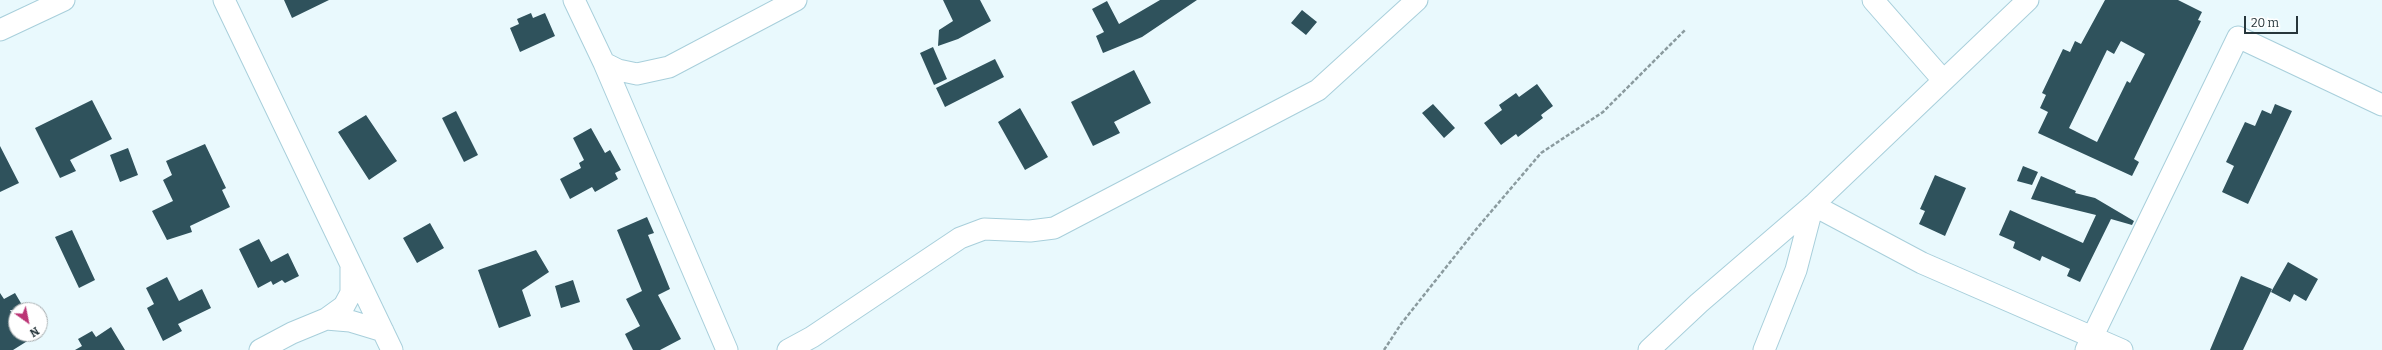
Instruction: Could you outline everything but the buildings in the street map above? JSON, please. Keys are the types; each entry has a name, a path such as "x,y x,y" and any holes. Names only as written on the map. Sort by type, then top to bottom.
{"street":[{"path":"0,30 64,0"},
{"path":"224,0 392,350"},
{"path":"574,0 604,62 727,350"},
{"path":"604,62 618,70 637,74 669,67 796,0"},
{"path":"788,350 812,337 960,238 984,230 1030,231 1054,228 1318,90 1417,0"},
{"path":"1873,0 1943,80"},
{"path":"1649,350 1698,303 1813,205 2028,0"},
{"path":"2089,344 2238,37 2382,105"},
{"path":"1813,205 1922,263 2089,344 2122,350"},
{"path":"1764,350 1796,270 1813,205"},
{"path":"260,350 292,333 326,319 344,306 351,293 351,265"},
{"path":"326,319 350,321 383,331"}],"path":[{"path":"1384,350 1401,324 1478,226 1540,153 1603,112 1686,29"}]}
